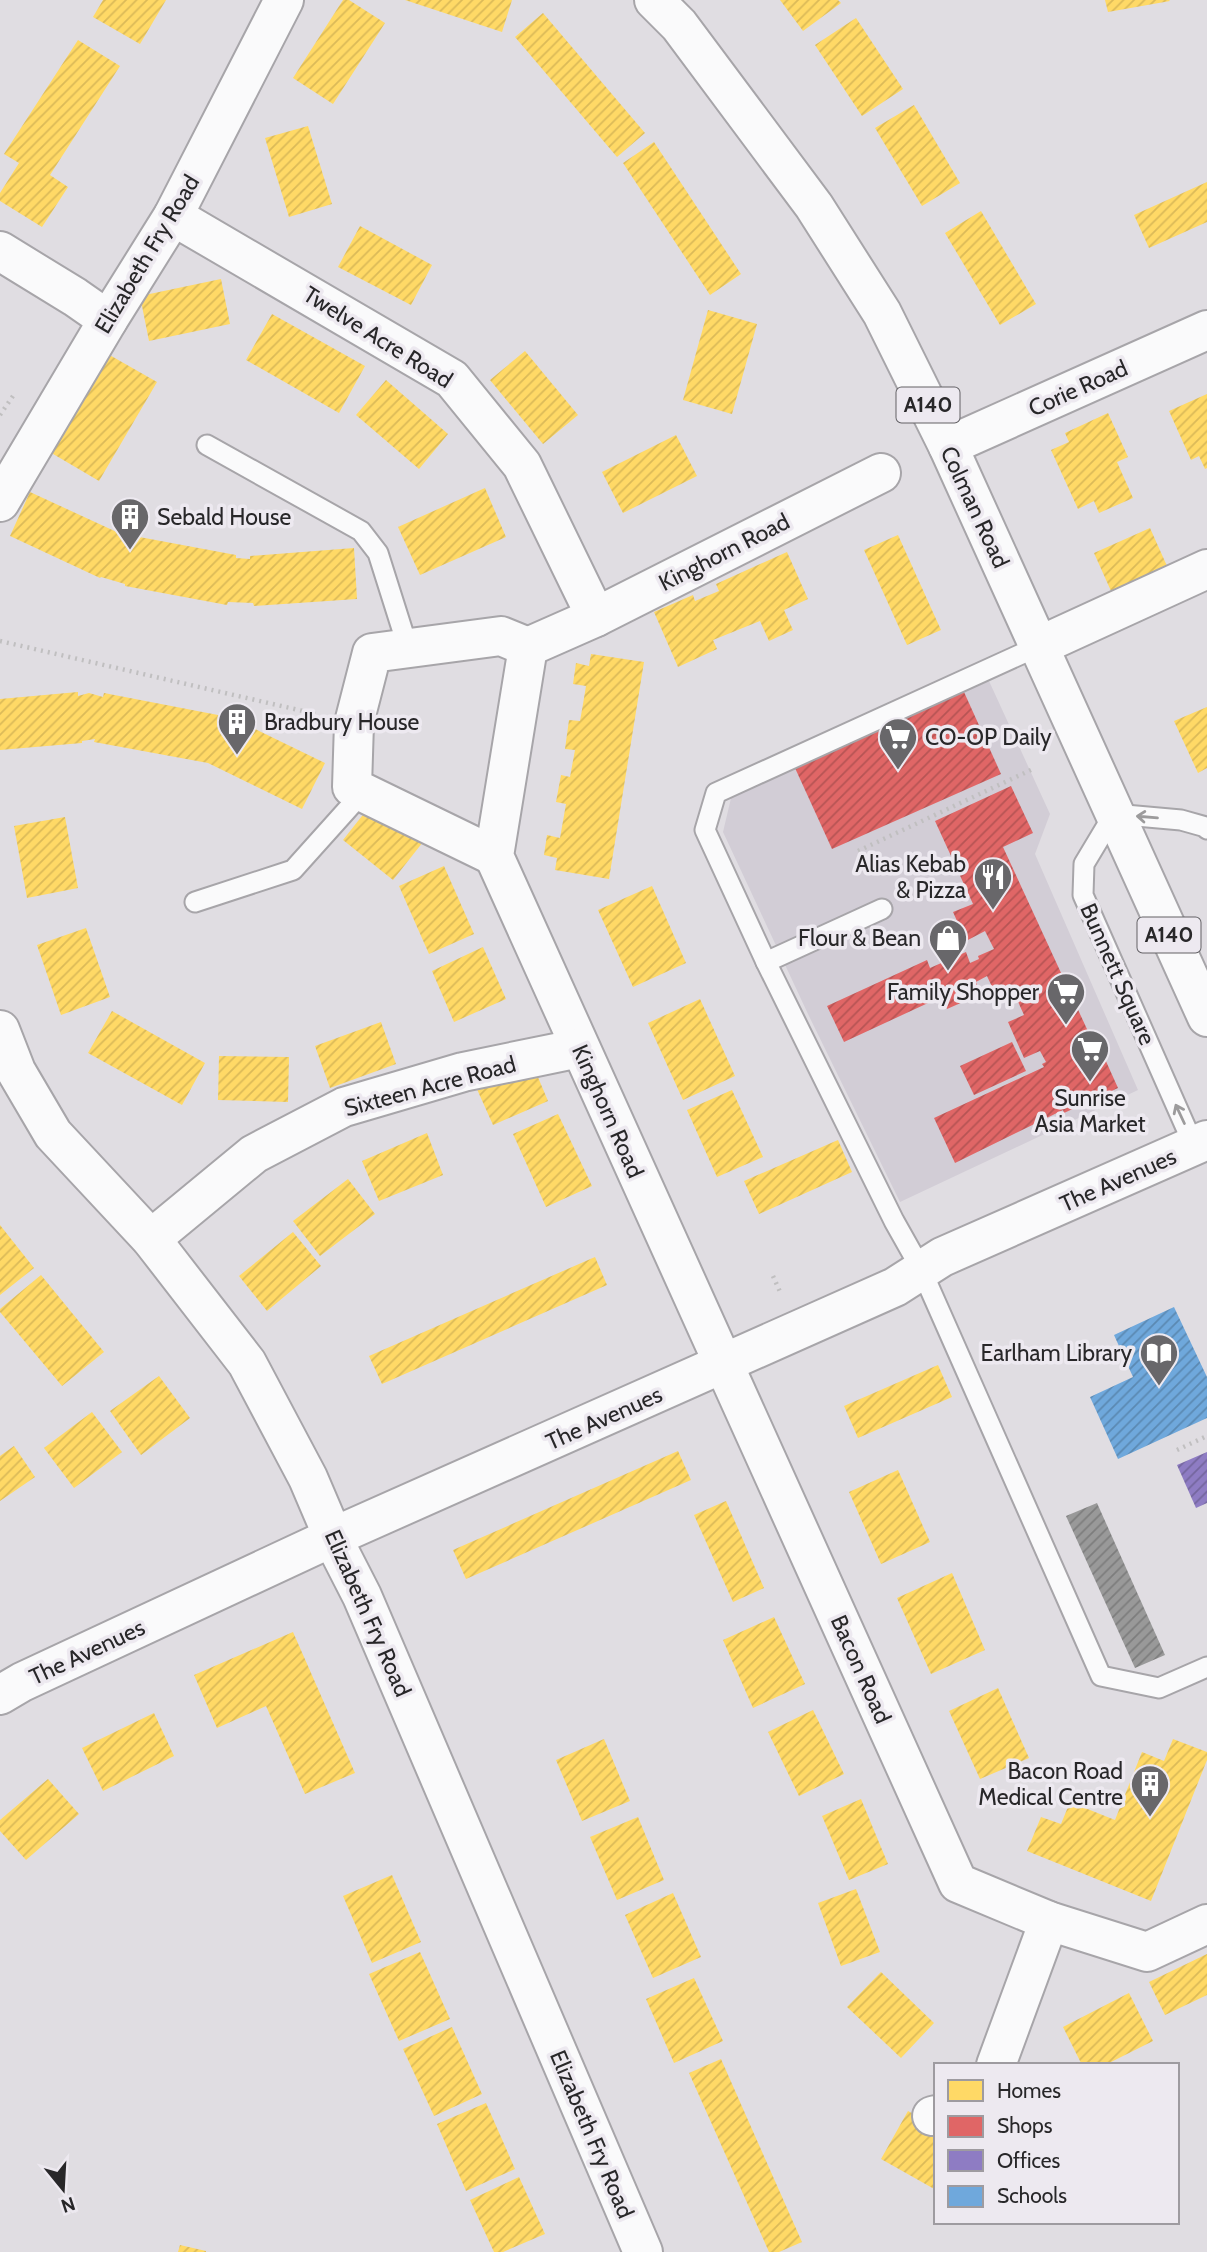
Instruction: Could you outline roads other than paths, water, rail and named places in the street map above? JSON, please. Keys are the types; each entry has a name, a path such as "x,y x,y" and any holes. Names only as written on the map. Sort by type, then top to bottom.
{"main road":[{"name":"Elizabeth Fry Road","path":"0,502 173,216 284,0"},
{"name":"Colman Road","path":"654,0 679,25 814,206 882,313 948,446 1207,1017"},
{"name":"Twelve Acre Road","path":"173,216 452,379 522,465 596,617"},
{"path":"0,251 108,320"},
{"name":"Corie Road","path":"948,446 1207,330"},
{"name":"Kinghorn Road","path":"528,647 596,617 881,473"},
{"path":"1039,646 1207,569"},
{"path":"501,635 528,647 494,856 352,787 354,723 372,653 408,648 501,635"},
{"name":"Kinghorn Road","path":"494,856 723,1365"},
{"name":"Elizabeth Fry Road","path":"0,1030 16,1071 53,1134 150,1239 247,1363 308,1478 367,1609 642,2252"},
{"name":"Sixteen Acre Road","path":"150,1239 254,1154 344,1107 463,1072 580,1048"},
{"name":"The Avenues","path":"0,1695 22,1682 334,1537 895,1287 942,1257 1201,1143"},
{"name":"Bacon Road","path":"723,1365 958,1883 1049,1921 1147,1952 1207,1924"},
{"path":"997,2063 1049,1921"}],"lane":[{"path":"207,445 361,531 379,553 408,648"},
{"path":"1039,646 716,793 705,830 766,962 894,1221 921,1269 1101,1676 1159,1688 1207,1667"},
{"path":"195,902 293,870 363,792"},
{"path":"1114,814 1181,820 1207,829"},
{"name":"Bunnett Square","path":"1114,814 1084,864 1083,895 1201,1143"},
{"path":"766,962 882,909"}],"place":[{"name":"Sebald House","path":"130,551"},
{"name":"Bradbury House","path":"237,756"},
{"name":"CO-OP Daily","path":"898,771"},
{"name":"Alias Kebab & Pizza","path":"993,911"},
{"name":"Flour & Bean","path":"948,972"},
{"name":"Family Shopper","path":"1066,1026"},
{"name":"Sunrise Asia Market","path":"1090,1083"},
{"name":"Earlham Library","path":"1159,1387"},
{"name":"Bacon Road Medical Centre","path":"1150,1818"}]}
